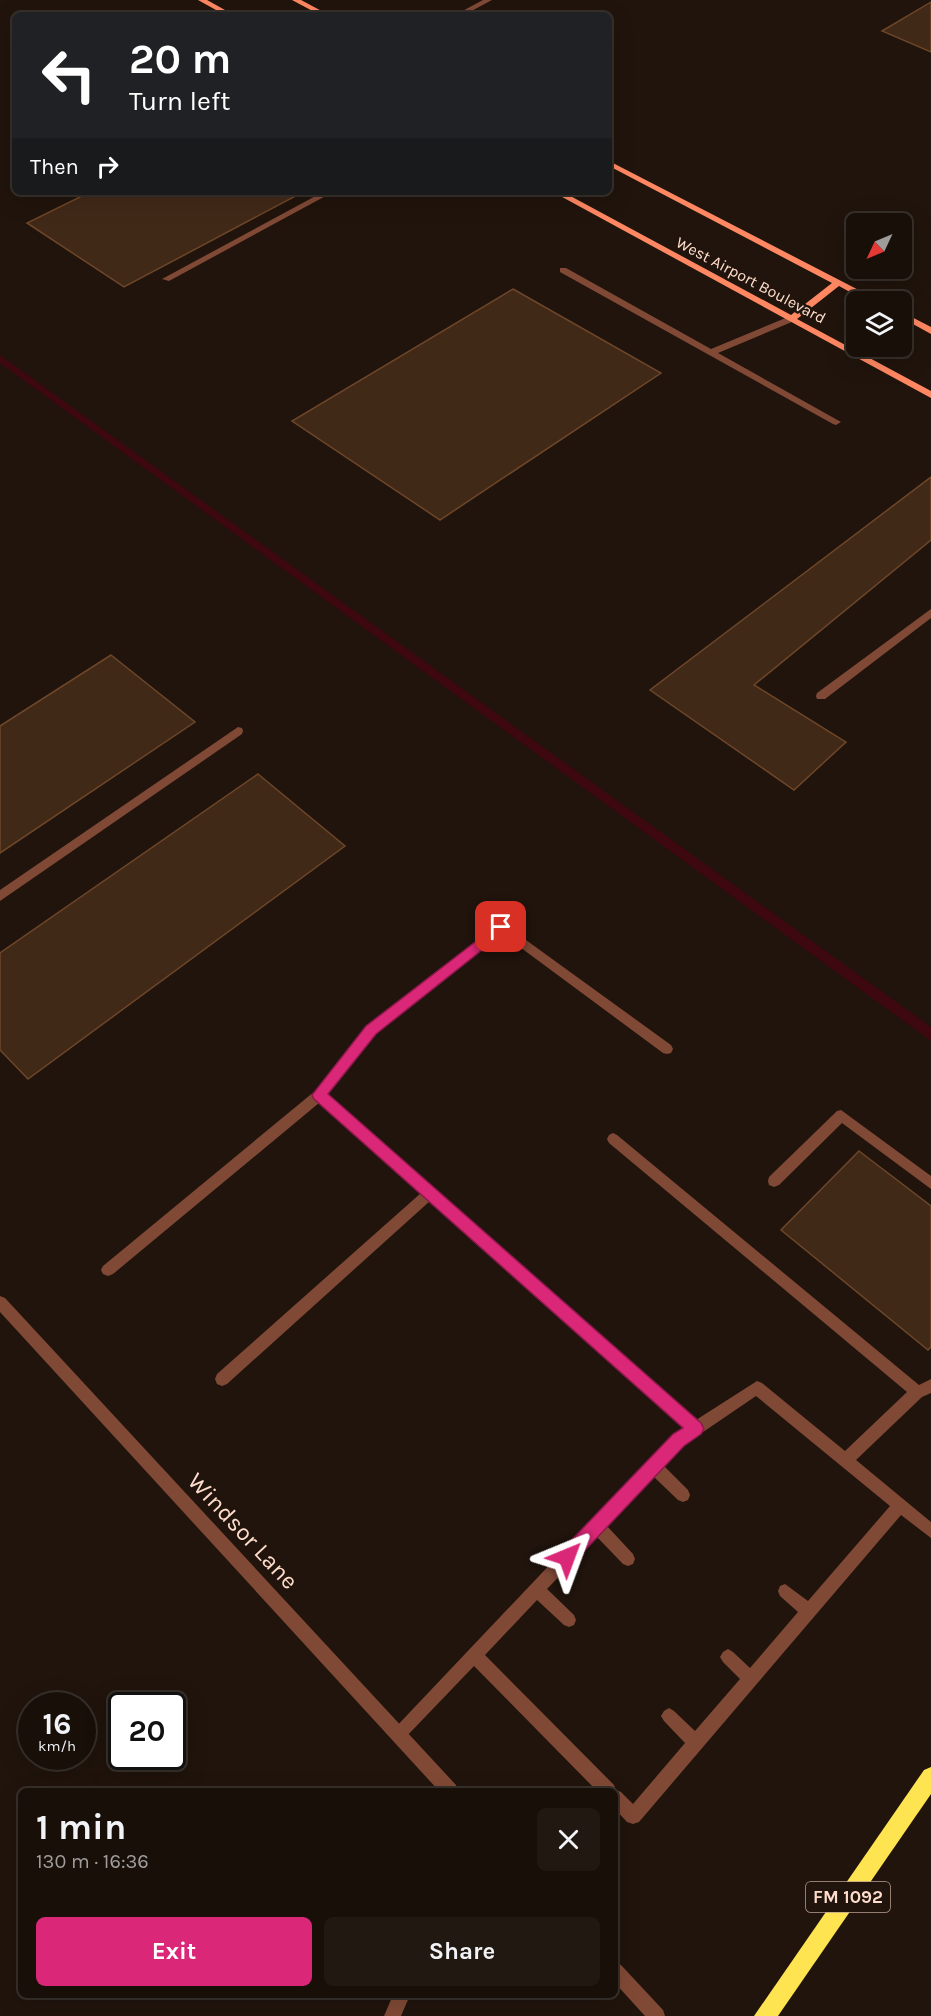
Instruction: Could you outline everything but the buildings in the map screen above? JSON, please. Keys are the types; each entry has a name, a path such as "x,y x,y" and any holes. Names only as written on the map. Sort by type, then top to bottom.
{"main road":[{"path":"202,0 224,12"},
{"path":"297,0 319,12"},
{"name":"West Airport Boulevard","path":"612,165 854,291"},
{"name":"West Airport Boulevard","path":"563,195 931,395"},
{"path":"790,319 838,283"},
{"path":"912,320 931,330"},
{"name":"FM 1092","path":"765,2016 931,1777"}],"street":[{"path":"465,12 488,0"},
{"path":"166,279 323,195"},
{"path":"562,270 836,422"},
{"path":"712,352 790,319"},
{"path":"821,696 931,613"},
{"path":"0,896 238,731"},
{"path":"108,1270 319,1095 371,1030 501,927 667,1049"},
{"path":"319,1095 696,1429"},
{"path":"774,1181 841,1115 931,1183"},
{"path":"614,1139 917,1392"},
{"path":"222,1379 430,1193"},
{"name":"Windsor Lane","path":"0,1302 447,1788"},
{"path":"846,1460 917,1392 931,1386"},
{"path":"398,1735 679,1440 757,1388 931,1531"},
{"path":"653,1466 683,1494"},
{"path":"618,1801 633,1816 900,1505"},
{"path":"597,1526 628,1559"},
{"path":"537,1589 569,1620"},
{"path":"785,1591 810,1611"},
{"path":"474,1655 605,1788"},
{"path":"728,1656 751,1679"},
{"path":"669,1716 695,1742"},
{"path":"618,1974 657,2016"},
{"path":"392,2016 401,1998"}],"waterway":[{"path":"0,358 931,1035"}],"route":[{"path":"501,927 371,1030 319,1095 696,1429 679,1440 567,1557"}]}
